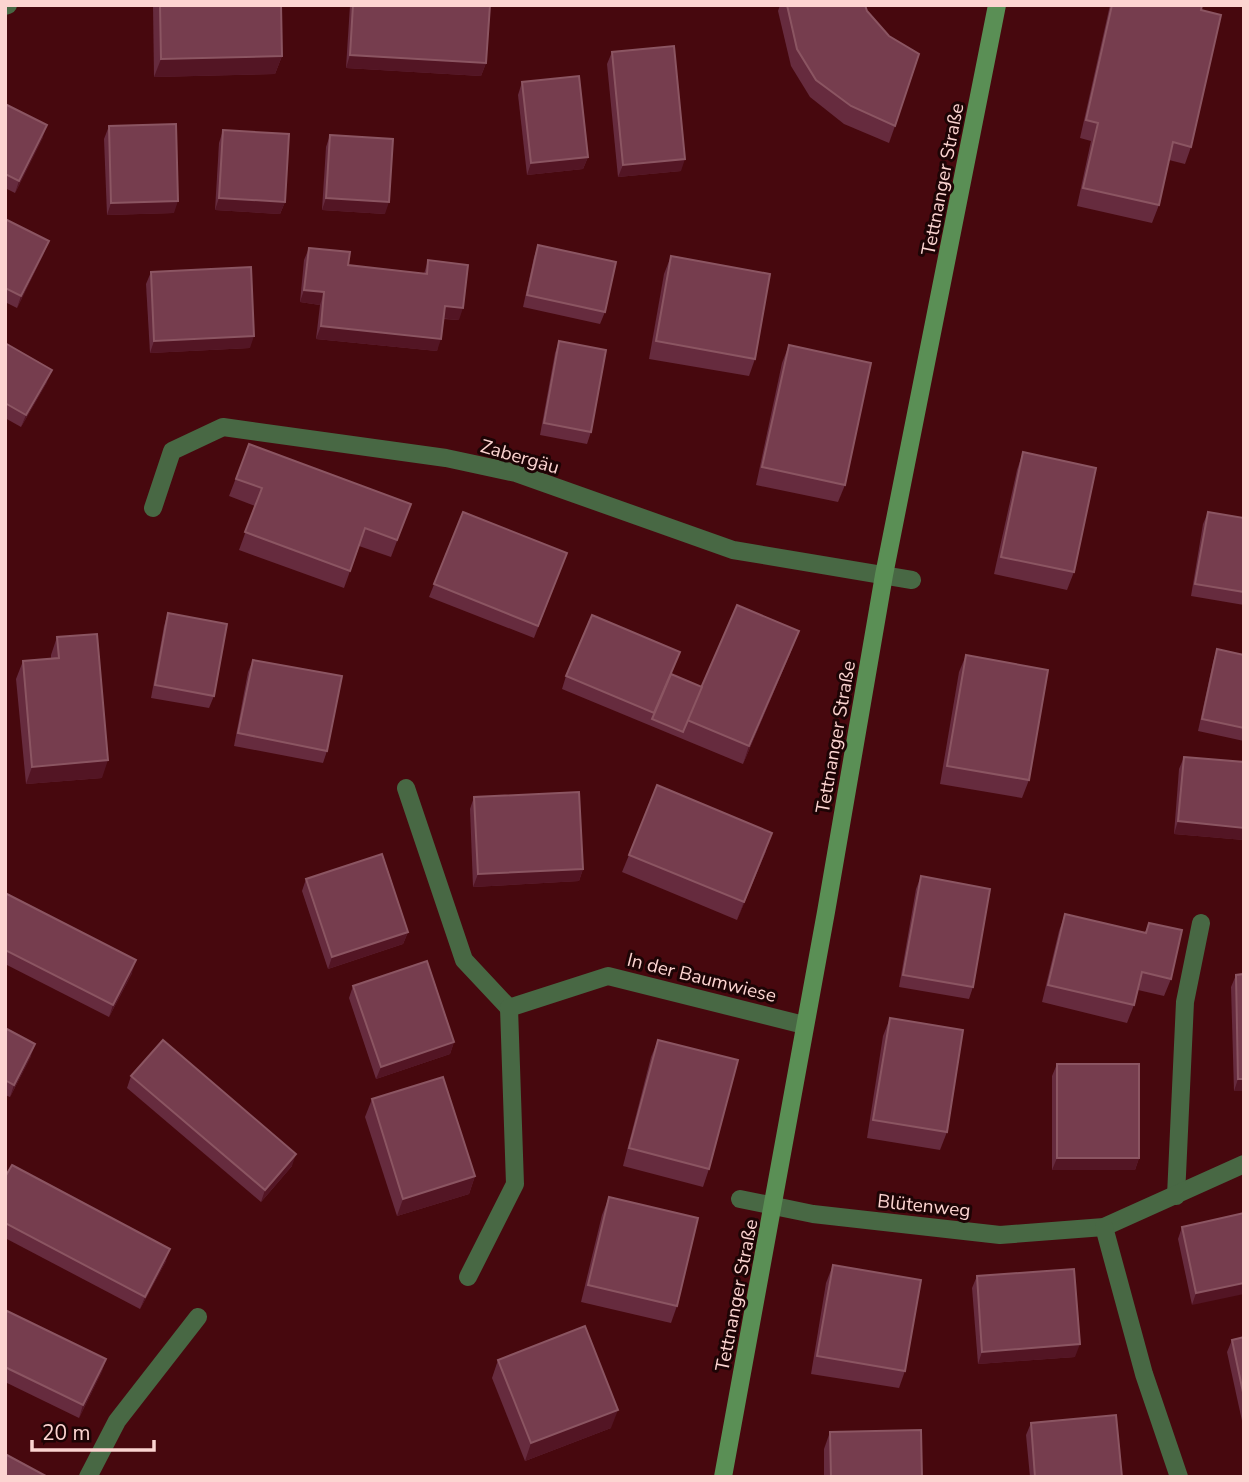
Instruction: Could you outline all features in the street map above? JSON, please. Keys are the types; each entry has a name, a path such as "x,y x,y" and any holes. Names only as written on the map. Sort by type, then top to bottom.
{"street":[{"name":"Tettnanger Straße","path":"723,1477 829,900 884,575 997,5"},
{"name":"Zabergäu","path":"153,508 172,451 223,427 446,458 516,473 733,550 912,580"},
{"path":"406,788 464,960 509,1008 515,1184 468,1277"},
{"path":"1176,1196 1185,1002 1200,923"},
{"name":"In der Baumwiese","path":"509,1008 608,976 804,1025"},
{"name":"Blütenweg","path":"740,1199 813,1214 1000,1235 1104,1227 1244,1164"},
{"path":"1104,1227 1144,1374 1179,1477"},
{"path":"88,1477 117,1421 198,1317"}],"building":[{"path":"160,5 281,5 282,56 161,59"},
{"path":"353,5 490,5 486,63 350,55"},
{"path":"787,5 865,5 889,36 919,54 895,126 851,106 816,80 797,49"},
{"path":"1112,5 1202,5 1201,10 1221,15 1191,147 1173,142 1159,205 1083,188 1098,123 1086,120"},
{"path":"674,46 685,159 623,165 612,52"},
{"path":"579,76 588,157 531,163 522,82"},
{"path":"5,104 47,125 19,181 5,174"},
{"path":"176,124 178,201 111,203 109,126"},
{"path":"223,130 289,134 285,202 219,198"},
{"path":"330,135 393,139 389,202 326,198"},
{"path":"5,219 49,241 21,296 5,288"},
{"path":"538,245 616,262 605,312 527,295"},
{"path":"309,248 350,252 348,265 427,274 428,260 468,265 463,308 445,306 441,339 321,326 324,292 304,290"},
{"path":"671,256 770,274 755,359 656,341"},
{"path":"251,267 254,336 154,341 151,272"},
{"path":"559,341 606,350 591,432 544,423"},
{"path":"5,343 52,370 26,415 5,403"},
{"path":"789,345 871,363 845,485 762,467"},
{"path":"249,444 411,504 397,540 365,528 350,571 245,532 262,488 236,479"},
{"path":"1023,452 1096,468 1074,572 1001,557"},
{"path":"463,512 567,553 538,626 434,584"},
{"path":"1208,512 1244,518 1244,592 1195,584"},
{"path":"737,605 799,631 749,746 687,720"},
{"path":"168,613 227,624 214,696 155,685"},
{"path":"592,615 680,652 654,713 566,676"},
{"path":"97,634 108,760 32,767 23,661 59,658 57,637"},
{"path":"1217,649 1244,655 1244,728 1202,719"},
{"path":"966,655 1048,670 1029,780 947,766"},
{"path":"253,660 342,676 327,751 238,733"},
{"path":"671,674 702,687 683,732 652,719"},
{"path":"1184,757 1244,762 1244,828 1178,821"},
{"path":"657,785 772,833 744,902 629,855"},
{"path":"579,792 583,869 478,874 474,797"},
{"path":"382,854 408,932 332,957 306,879"},
{"path":"921,876 990,889 973,987 903,975"},
{"path":"5,893 136,960 113,1005 5,950"},
{"path":"1065,914 1146,933 1149,923 1182,930 1171,979 1142,972 1134,1005 1048,985"},
{"path":"427,961 454,1042 381,1067 353,986"},
{"path":"1244,974 1244,1079 1238,1079 1236,975"},
{"path":"890,1018 963,1030 947,1132 873,1120"},
{"path":"5,1028 35,1044 14,1085 5,1080"},
{"path":"163,1040 296,1154 265,1190 131,1076"},
{"path":"658,1040 738,1060 709,1169 629,1148"},
{"path":"1057,1064 1139,1064 1139,1158 1057,1158"},
{"path":"443,1077 475,1176 403,1199 372,1099"},
{"path":"12,1165 170,1249 145,1297 5,1223 5,1177"},
{"path":"609,1197 698,1218 677,1306 588,1285"},
{"path":"1244,1213 1244,1283 1196,1293 1182,1227"},
{"path":"833,1265 921,1280 905,1371 817,1356"},
{"path":"1074,1269 1080,1344 982,1352 977,1276"},
{"path":"5,1310 106,1359 83,1405 5,1367"},
{"path":"585,1326 618,1410 531,1443 498,1360"},
{"path":"1244,1337 1244,1397 1232,1340"},
{"path":"1116,1415 1122,1477 1035,1477 1031,1423"},
{"path":"921,1430 922,1477 831,1477 830,1432"},
{"path":"5,1454 46,1476 5,1477"}]}
